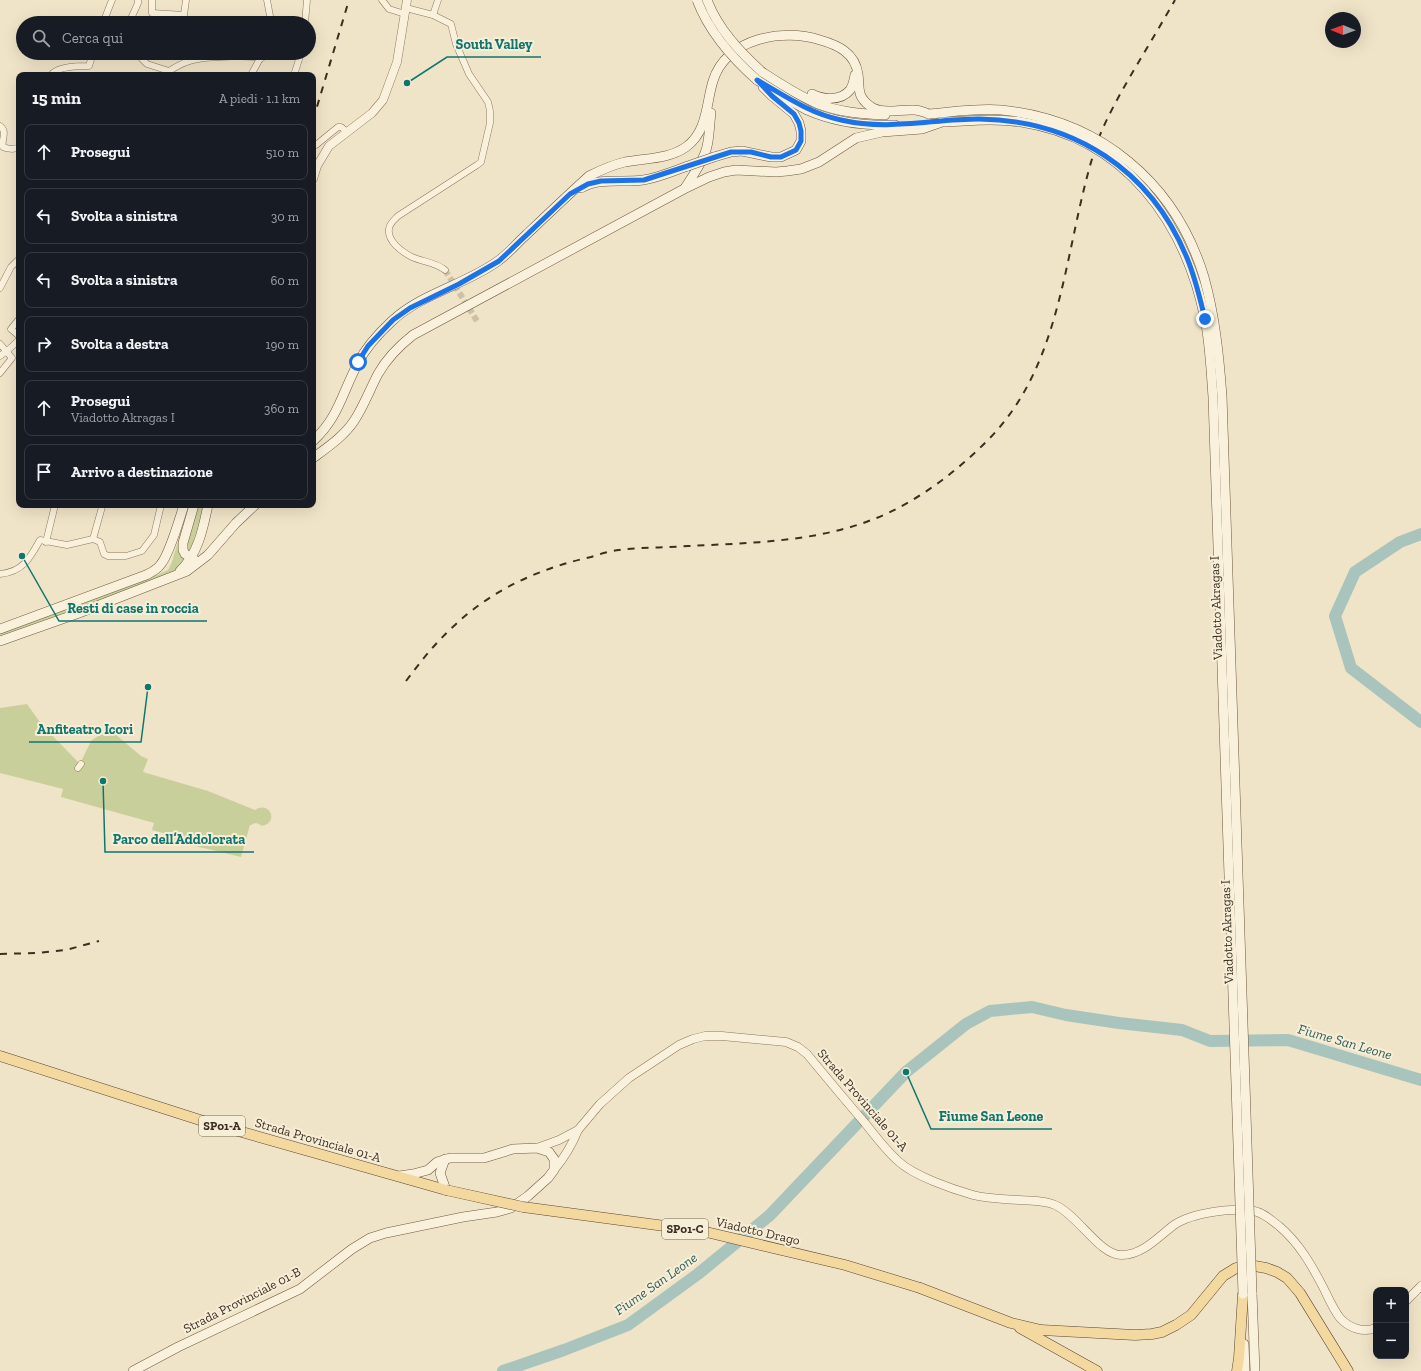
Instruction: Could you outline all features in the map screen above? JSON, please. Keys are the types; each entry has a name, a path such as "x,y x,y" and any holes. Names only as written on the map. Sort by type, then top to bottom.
{"main road":[{"path":"697,0 718,39 742,67 759,76 815,102 843,111 887,116 929,114"},
{"path":"570,194 588,184 601,181 644,180 731,152 742,151 781,157 796,150 801,141 801,131 794,114 772,96 742,53 726,34 707,0"},
{"path":"684,189 705,153 711,113 712,82 718,69 726,59 749,43 772,36 802,36 837,46 852,57 858,74 859,93 863,100 870,106 879,110 915,110 929,114"},
{"path":"759,76 815,96 830,99 845,94 850,89 855,75 856,66"},
{"path":"759,76 808,110 842,121 886,125 942,122"},
{"path":"316,438 324,431 331,420 340,404 358,362 368,346 393,320 410,308 459,284 499,261 589,176 606,167 668,155 678,152 688,146 696,136 705,120 711,92"},
{"name":"Viadotto Akragas I","path":"929,114 986,110 1023,113 1060,122 1082,131 1104,143 1122,155 1139,170 1167,200 1184,230 1196,255 1204,277 1217,336 1222,396 1248,1294"},
{"name":"Viadotto Akragas I","path":"942,122 978,119 998,120 1021,122 1042,127 1078,140 1118,164 1147,192 1169,222 1188,258 1200,300 1208,338 1213,397 1248,1294"},
{"path":"316,456 333,444 354,421 389,357 413,335 684,189 724,172 745,170 787,171 802,169 819,162 856,138 882,132 922,129 942,122"},
{"path":"0,629 146,576 162,564 183,508"},
{"path":"193,508 183,546 185,554 191,559 201,561"},
{"path":"175,576 191,559 197,547 207,508"},
{"path":"0,641 187,571 201,561 252,508"},
{"name":"Strada Provinciale 01-A","path":"0,1056 203,1121 446,1190"},
{"path":"537,1148 549,1152 554,1159 554,1170"},
{"name":"Strada Provinciale 01-A","path":"445,1159 484,1158 513,1149 537,1148"},
{"path":"398,1177 428,1170 437,1162 445,1159"},
{"path":"430,1186 440,1173 445,1159"},
{"path":"428,1170 427,1177 430,1186"},
{"name":"Strada Provinciale 01-B","path":"133,1371 178,1347 300,1288 352,1249 370,1238 386,1233 511,1208 528,1196 548,1178 554,1170"},
{"path":"440,1173 446,1190"},
{"name":"Viadotto Drago","path":"446,1190 523,1207 702,1231 845,1265 920,1288 1011,1323"},
{"path":"1011,1323 1041,1330 1061,1332 1135,1335 1162,1332 1191,1315 1223,1276 1236,1268 1249,1265 1266,1268 1287,1278 1300,1293 1348,1371"},
{"path":"1237,1371 1248,1294"},
{"path":"1245,1371 1248,1294"},
{"path":"1248,1294 1255,1371"},
{"path":"1011,1323 1096,1371"}],"street":[{"path":"106,16 112,0"},
{"path":"132,16 138,0"},
{"path":"152,0 152,13 184,14 186,0"},
{"path":"267,0 270,16"},
{"path":"306,16 307,0"},
{"path":"382,0 393,12 406,7 433,15 451,24 456,44 469,74 488,102 490,111 482,159 477,165 398,216 390,224 388,229 390,237 398,247 414,258 436,264 445,270"},
{"path":"433,15 438,0"},
{"path":"316,169 324,152 334,141 372,113 383,100 397,62 406,7"},
{"path":"53,72 65,67 89,66 91,60"},
{"path":"143,60 147,64 166,72"},
{"path":"169,72 173,68 195,60"},
{"path":"253,72 260,60"},
{"path":"295,72 299,60"},
{"path":"0,126 3,128 4,132 2,142 3,147 16,148"},
{"path":"316,145 338,127 341,127 346,131"},
{"path":"0,288 11,267 16,262"},
{"path":"16,323 11,329 16,333"},
{"path":"0,356 16,343"},
{"path":"0,344 12,358"},
{"path":"0,373 12,358 16,357"},
{"path":"0,574 12,572 19,568 43,541 54,508"},
{"path":"93,539 102,508"},
{"path":"43,541 67,545 93,539 100,542 104,554 108,556 126,556 142,551 154,535 160,508"},
{"name":"Strada Provinciale 01-A","path":"537,1148 559,1140 578,1130 600,1104 628,1078 679,1045 693,1039 705,1036 722,1036 791,1044 807,1054 898,1162 915,1173 961,1191 989,1198 1040,1201 1053,1204 1065,1210 1105,1250 1114,1255 1123,1256 1134,1253 1148,1246 1175,1224 1195,1215 1226,1211 1254,1211 1265,1215 1286,1232 1302,1250 1335,1311 1342,1320 1353,1328 1369,1330 1373,1329"},
{"name":"Strada Provinciale 01-B","path":"554,1170 572,1144 578,1130"},
{"path":"1409,1299 1421,1286"}],"green space":[{"path":"187,508 190,508 186,559 174,571 147,583 0,636 0,632 146,580 168,570 172,562"},
{"path":"198,508 203,508 190,552 188,552 187,546"},
{"path":"27,704 42,725 80,764 92,740 100,735 108,733 115,734 141,756 148,759 143,772 208,791 255,810 260,808 268,809 271,819 269,823 264,826 256,823 250,825 241,857 166,839 167,834 152,830 154,823 61,797 63,789 0,773 0,708"}],"waterway":[{"name":"Fiume San Leone","path":"1421,534 1400,542 1355,572 1335,616 1351,668 1421,722"},
{"name":"Fiume San Leone","path":"503,1371 564,1350 628,1325 698,1274 770,1215 906,1072 966,1024 990,1011 1032,1007 1066,1015 1182,1030 1210,1041 1288,1040 1421,1080"}],"tunnel":[{"path":"445,270 477,321"}],"railway":[{"path":"316,110 349,0"},
{"path":"406,681 435,645 448,631 470,612 502,591 536,574 554,567 616,550 782,540 806,537 852,527 874,519 904,505 948,476 974,454 1013,410 1033,375 1048,338 1059,299 1086,179 1098,140 1120,95 1175,0"},
{"path":"0,954 37,953 66,950 99,941"}],"place":[{"name":"South Valley","path":"407,83"},
{"name":"Resti di case in roccia","path":"22,556"},
{"name":"Anfiteatro Icori","path":"148,687"},
{"name":"Parco dell’Addolorata","path":"103,781"},
{"name":"Fiume San Leone","path":"906,1072"}],"route":[{"path":"358,362 368,346 393,320 410,308 459,284 499,261 570,194 588,184 601,181 644,180 731,152 742,151 771,157 781,157 796,150 801,141 801,131 794,114 772,96 757,80 808,110 842,121 886,125 910,125 978,119 1021,122 1056,131 1088,145 1118,164 1134,178 1159,206 1177,235 1188,258 1205,319"}]}
